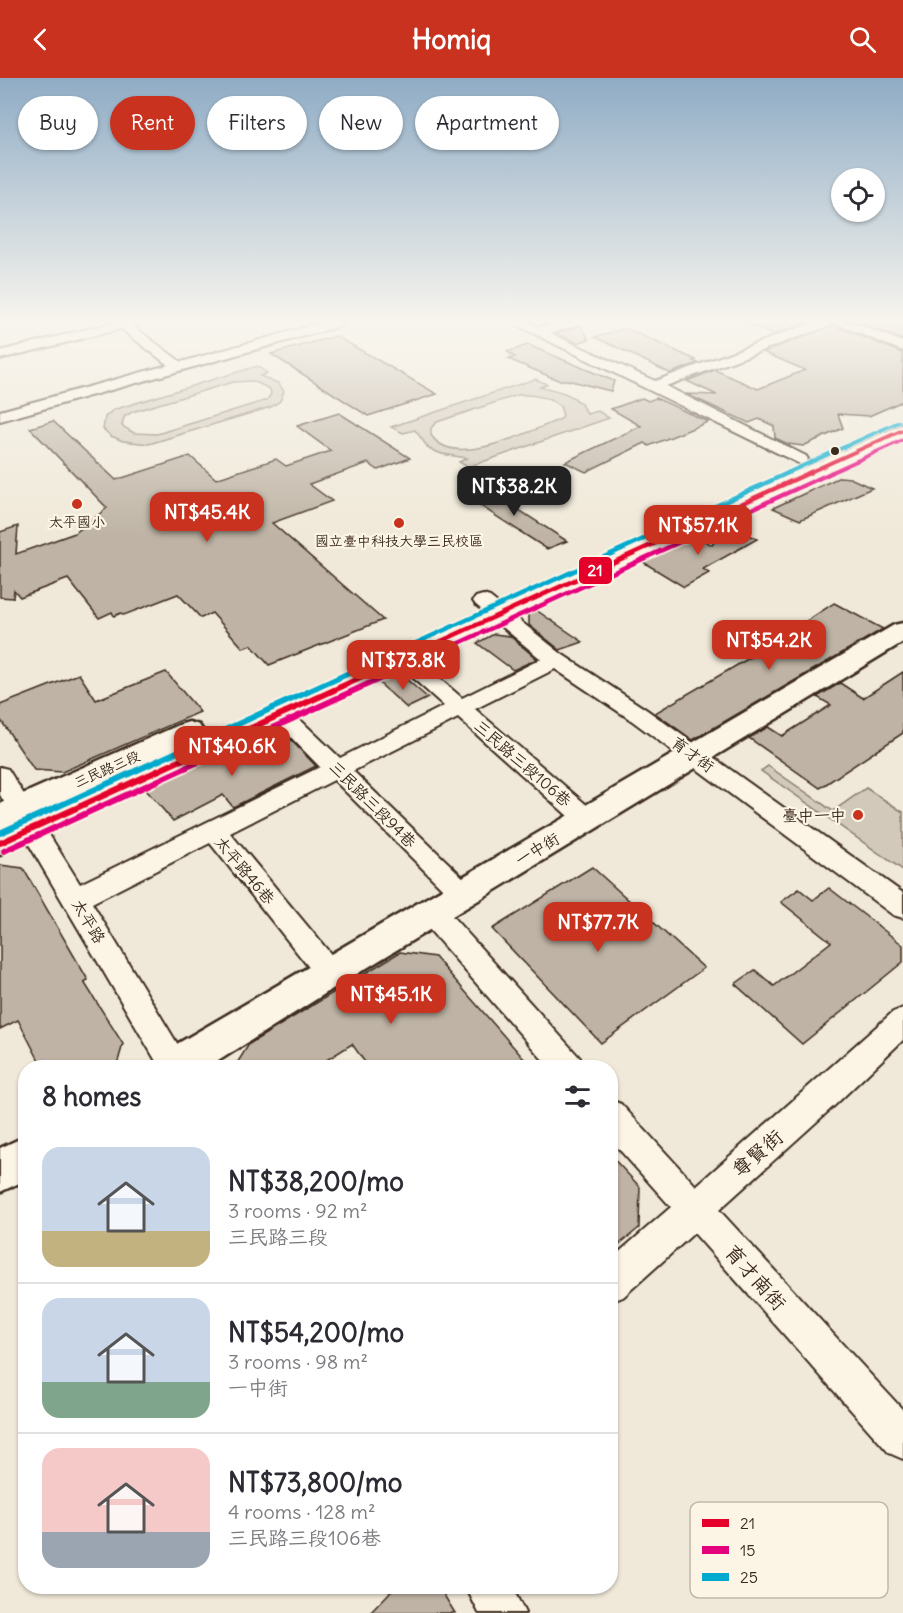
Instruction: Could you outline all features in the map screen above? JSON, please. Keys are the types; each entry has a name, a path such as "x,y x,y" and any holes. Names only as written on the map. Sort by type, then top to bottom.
{"main road":[{"name":"三民路三段","path":"18,818 282,715 404,659 492,608 800,459 903,413"},
{"name":"三民路三段","path":"0,843 18,818 492,608 903,430"},
{"name":"一中街","path":"186,1060 903,631"},
{"path":"0,1171 18,1161"}],"street":[{"path":"0,416 82,394"},
{"path":"669,394 800,459"},
{"name":"育才街","path":"492,608 556,660 639,715 903,907"},
{"name":"三民路三段106巷","path":"404,659 587,819"},
{"path":"214,831 556,660"},
{"name":"三民路三段94巷","path":"282,715 464,894"},
{"name":"太平路","path":"0,775 18,818 75,899 171,1060"},
{"name":"太平路46巷","path":"75,899 214,831 330,972"},
{"path":"432,913 562,1060"},
{"name":"尊賢街","path":"618,1277 824,1095 903,1021"},
{"name":"育才南街","path":"618,1124 903,1439"},
{"path":"492,1594 503,1613"}],"shaded area":[{"path":"167,394 194,394 132,412 124,417 122,426 134,433 157,434 267,400 271,394 283,394 280,401 271,407 149,444 123,441 111,436 103,429 105,417 113,410"},
{"path":"491,394 565,394 579,402 587,414 598,411 609,418 468,467 459,462 467,458 442,454 429,449 415,430 403,433 391,427","holes":["518,395 540,397 560,406 563,416 561,419 493,445 474,449 457,449 442,445 431,435 431,428 437,422"]},
{"path":"768,766 833,811 866,788 903,812 903,870 761,771"}],"building":[{"path":"333,394 437,394 368,416"},
{"path":"686,394 717,395 714,394 903,394 903,401 869,416 838,414 843,428 803,446 788,444 775,438 774,426 759,419 749,423"},
{"path":"642,398 648,401 656,398 708,422 649,446 645,443 586,472 565,462 641,426 611,409"},
{"path":"339,413 410,458 378,470 368,463 309,484 332,501 272,523 383,620 269,665 251,645 243,648 212,613 201,618 178,594 124,615 121,613 114,616 112,612 99,618 68,579 20,597 14,590 13,598 0,597 0,532 18,526 16,554 75,533 107,508 30,428 53,421 116,480 190,456 216,479 276,459 286,466 331,451 297,426"},
{"path":"840,477 850,478 872,488 800,520 773,508"},
{"path":"482,486 567,541 547,549 462,494"},
{"path":"728,525 757,539 703,569 709,573 684,587 643,562 696,536 712,545"},
{"path":"834,603 883,629 693,740 655,713 751,657"},
{"path":"536,610 583,642 560,650 529,625 529,613"},
{"path":"494,634 510,636 537,659 513,670 477,643"},
{"path":"166,672 200,712 62,772 34,770 0,719 0,705 79,674 96,700"},
{"path":"903,672 903,733 820,788 749,738 768,727 782,736 831,705 817,697 840,683 863,698"},
{"path":"399,673 428,698 407,708 379,683"},
{"path":"285,734 316,766 233,807 223,795 173,821 146,790 247,744 251,749"},
{"path":"0,865 23,868 88,980 84,982 123,1044 118,1060 39,1060 18,1020 0,1029"},
{"path":"592,867 704,968 601,1043 492,929"},
{"path":"829,888 903,945 903,962 802,1044 735,984 755,970 774,986 831,942 781,902 799,889 813,900"},
{"path":"400,952 435,957 525,1060 363,1060 352,1044 327,1060 239,1060 249,1044"},
{"path":"618,1164 640,1187 639,1228 618,1245"},
{"path":"388,1594 443,1594 455,1613 370,1613"}],"transit line":[{"name":"25","path":"0,833 899,422"},
{"name":"21","path":"0,843 903,430"},
{"name":"15","path":"4,851 903,440"}],"place":[{"name":"太平國小","path":"77,504"},
{"name":"國立臺中科技大學三民校區","path":"399,523"},
{"name":"臺中一中","path":"858,815"}]}
